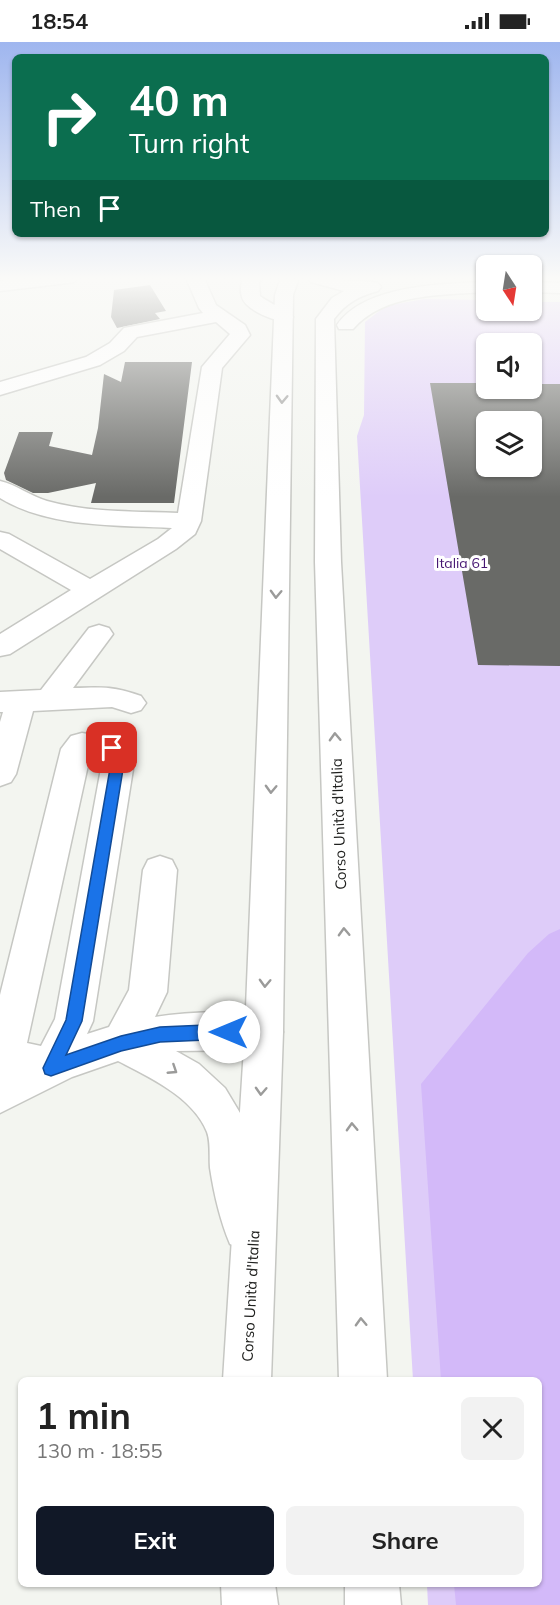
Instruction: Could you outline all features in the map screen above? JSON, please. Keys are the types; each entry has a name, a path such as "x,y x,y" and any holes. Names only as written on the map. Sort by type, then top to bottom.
{"main road":[{"path":"0,389 93,361 110,351"},
{"path":"0,647 167,544 186,529 212,366 225,351"},
{"name":"Corso Unità d'Italia","path":"247,1377 264,1032 283,351"},
{"name":"Corso Unità d'Italia","path":"325,351 328,562 363,1377"},
{"path":"326,422 342,402 343,351"},
{"path":"0,488 20,500 76,513 189,521"},
{"path":"0,539 90,590"},
{"path":"0,774 23,701 99,634"},
{"path":"23,701 114,698 131,703"},
{"path":"81,744 112,748 118,763 74,1021 51,1068 2,1054 76,749 81,744"},
{"path":"121,1043 148,992 160,870"},
{"path":"0,1093 51,1068 121,1043 195,1031 264,1032"},
{"path":"121,1043 175,1071 191,1082 214,1106 227,1131 231,1146 232,1169 253,1258"},
{"path":"239,1587 239,1605"},
{"path":"248,1587 250,1605"},
{"path":"372,1587 373,1605"}],"green space":[{"name":"Italia 61","path":"365,351 476,351 476,399 542,399 542,351 560,351 560,1605 428,1605 427,1587 542,1587 542,1377 413,1377 357,436 364,415"}],"shaded area":[{"path":"560,929 560,1605 456,1605 454,1587 542,1587 542,1377 441,1377 421,1084 528,953 549,934"}],"building":[{"path":"125,362 192,362 174,503 91,503 96,483 48,493 33,493 6,480 4,473 19,432 53,432 49,446 92,455 98,428 104,374 121,382"},
{"path":"430,383 476,383 476,399 542,399 542,384 560,384 560,666 478,665"}],"route":[{"path":"112,748 118,763 74,1021 51,1068 121,1043 160,1035 195,1031 229,1032"}]}
